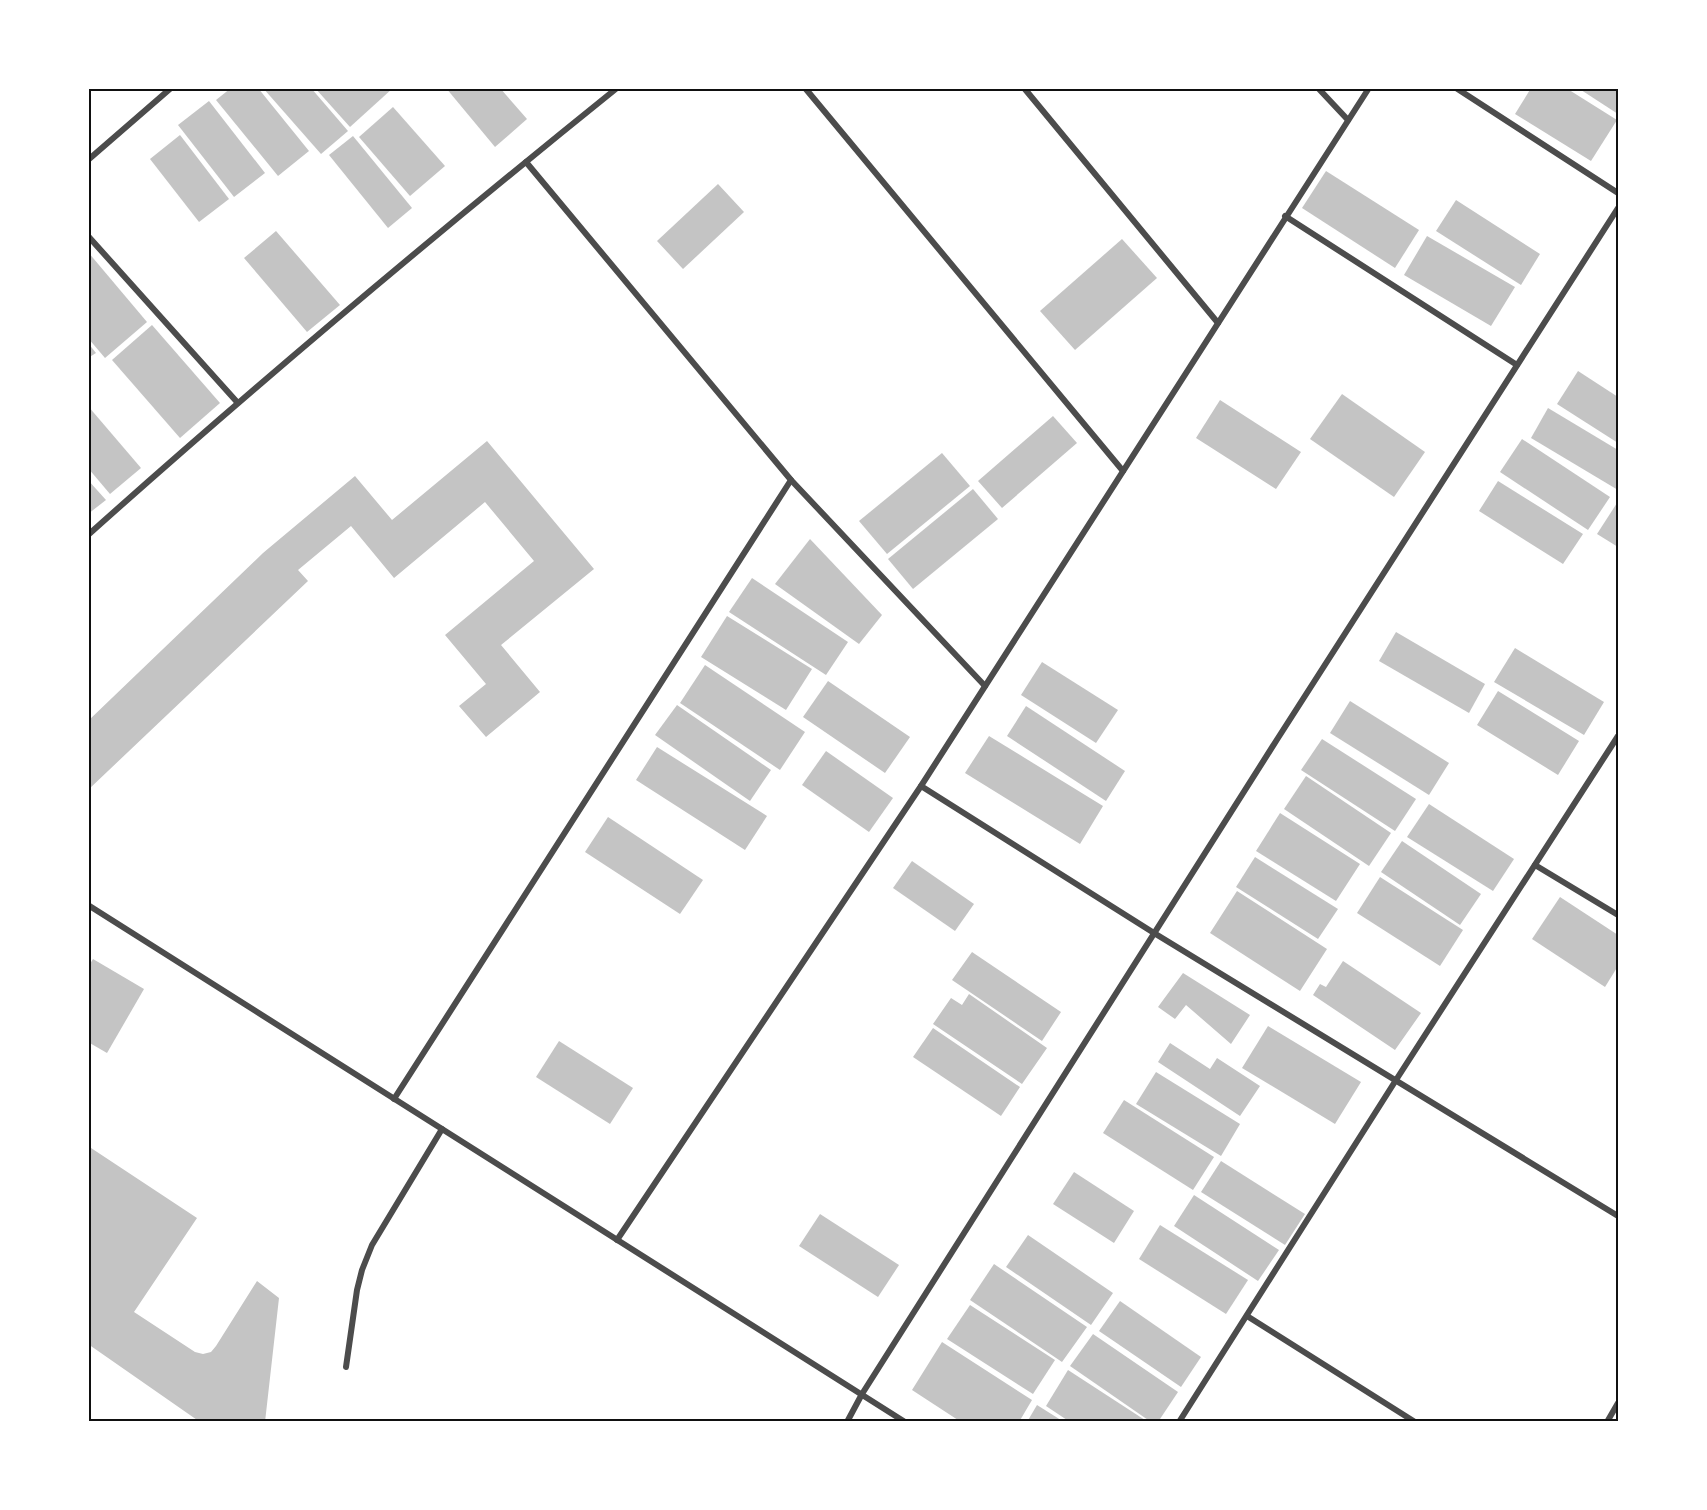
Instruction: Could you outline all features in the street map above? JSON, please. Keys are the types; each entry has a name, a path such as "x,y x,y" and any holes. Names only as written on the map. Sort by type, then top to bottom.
{"street":[{"path":"88,160 171,88"},
{"path":"88,535 237,402 617,88"},
{"path":"805,88 1123,471"},
{"path":"1024,88 1218,323"},
{"path":"1318,88 1348,120"},
{"path":"617,1239 921,786 1369,88"},
{"path":"1456,88 1618,193"},
{"path":"526,162 791,480 985,686"},
{"path":"848,1422 862,1394 1154,933 1618,208"},
{"path":"1285,216 1517,365"},
{"path":"88,236 237,402"},
{"path":"394,1099 791,480"},
{"path":"1179,1422 1618,736"},
{"path":"921,786 1154,933 1618,1216"},
{"path":"1535,865 1618,915"},
{"path":"88,905 905,1422"},
{"path":"346,1367 357,1290 372,1245 442,1129"},
{"path":"1247,1316 1415,1422"},
{"path":"1607,1422 1618,1403"}],"building":[{"path":"231,88 258,88 309,151 278,176 216,100"},
{"path":"263,88 311,88 348,131 321,154"},
{"path":"315,88 393,88 350,127"},
{"path":"446,88 500,88 527,119 495,147"},
{"path":"1531,88 1566,88 1617,120 1591,161 1515,114"},
{"path":"1578,88 1618,88 1618,114"},
{"path":"209,101 265,173 234,197 178,125"},
{"path":"393,107 445,166 410,196 359,137"},
{"path":"180,135 229,199 199,222 150,159"},
{"path":"353,136 412,208 388,228 329,155"},
{"path":"1326,171 1419,230 1395,268 1302,208"},
{"path":"718,184 744,212 683,269 657,241"},
{"path":"1456,200 1540,254 1521,285 1436,231"},
{"path":"276,231 340,305 307,332 244,258"},
{"path":"1427,236 1515,287 1491,326 1404,275"},
{"path":"1122,239 1157,278 1075,350 1040,311"},
{"path":"88,252 147,322 105,358 88,338"},
{"path":"152,325 220,403 180,438 112,360"},
{"path":"88,343 96,353 88,358"},
{"path":"1578,371 1618,397 1618,443 1557,404"},
{"path":"1342,394 1425,452 1394,497 1310,439"},
{"path":"1220,400 1301,452 1276,489 1196,438"},
{"path":"88,406 141,468 110,494 88,468"},
{"path":"1548,408 1618,450 1618,490 1531,438"},
{"path":"1053,416 1077,443 1002,508 978,481"},
{"path":"1522,439 1610,497 1588,530 1500,472"},
{"path":"487,441 594,569 501,645 540,692 486,737 459,706 486,684 445,635 534,561 485,502 394,578 351,526 298,570 308,581 88,790 88,721 263,553 355,476 392,520"},
{"path":"942,453 970,486 887,554 859,521"},
{"path":"88,480 106,500 88,514"},
{"path":"1498,481 1583,534 1563,564 1479,511"},
{"path":"973,489 998,519 913,589 888,559"},
{"path":"1618,504 1618,547 1597,534"},
{"path":"810,539 882,615 859,644 775,584"},
{"path":"752,578 848,642 826,675 729,612"},
{"path":"727,616 812,669 786,710 701,657"},
{"path":"1396,632 1485,684 1469,713 1379,661"},
{"path":"1515,648 1604,702 1584,735 1494,682"},
{"path":"1042,662 1118,710 1096,743 1021,695"},
{"path":"705,665 805,732 780,770 680,703"},
{"path":"828,681 910,737 885,773 803,717"},
{"path":"1498,691 1579,741 1558,775 1477,725"},
{"path":"1350,701 1449,763 1429,795 1330,733"},
{"path":"677,705 771,770 750,801 655,735"},
{"path":"1026,706 1125,771 1106,801 1007,736"},
{"path":"989,736 1103,806 1080,844 965,773"},
{"path":"1322,739 1416,799 1395,831 1301,770"},
{"path":"657,747 767,816 745,850 636,780"},
{"path":"826,751 893,798 869,832 802,785"},
{"path":"1306,776 1391,833 1369,866 1284,809"},
{"path":"1429,804 1514,859 1493,891 1407,837"},
{"path":"1280,813 1360,864 1336,901 1256,851"},
{"path":"608,817 703,880 680,914 585,852"},
{"path":"1402,841 1481,894 1460,925 1381,872"},
{"path":"1255,857 1338,909 1318,939 1236,887"},
{"path":"912,861 974,904 955,931 893,888"},
{"path":"1380,877 1463,930 1440,966 1357,913"},
{"path":"1237,891 1327,949 1300,991 1210,933"},
{"path":"1560,897 1618,935 1618,966 1605,987 1532,939"},
{"path":"972,952 1061,1012 1042,1041 952,980"},
{"path":"93,959 144,989 107,1053 88,1042 88,967"},
{"path":"1343,961 1421,1013 1395,1050 1313,995 1320,984 1326,987"},
{"path":"1183,973 1250,1015 1231,1044 1186,1005 1175,1019 1158,1007"},
{"path":"969,994 1047,1048 1022,1084 933,1024 951,998 962,1005"},
{"path":"1268,1026 1361,1082 1335,1124 1242,1068"},
{"path":"933,1028 1020,1087 1001,1116 913,1057"},
{"path":"559,1041 633,1088 610,1124 536,1077"},
{"path":"1170,1043 1210,1069 1217,1058 1260,1086 1240,1116 1158,1062"},
{"path":"1156,1072 1240,1124 1221,1156 1136,1104"},
{"path":"1124,1100 1214,1157 1193,1190 1103,1133"},
{"path":"88,1146 197,1218 134,1312 195,1352 203,1354 211,1352 216,1346 257,1281 279,1298 265,1422 200,1422 88,1344"},
{"path":"1221,1161 1305,1214 1285,1245 1201,1192"},
{"path":"1074,1172 1134,1211 1114,1243 1053,1204"},
{"path":"1194,1195 1279,1250 1258,1281 1174,1226"},
{"path":"820,1214 899,1265 878,1297 799,1246"},
{"path":"1160,1225 1248,1280 1226,1314 1139,1259"},
{"path":"1028,1235 1113,1293 1091,1325 1006,1267"},
{"path":"994,1264 1087,1327 1062,1362 970,1300"},
{"path":"1120,1301 1201,1357 1181,1387 1099,1331"},
{"path":"970,1305 1055,1360 1033,1394 947,1339"},
{"path":"1093,1334 1178,1392 1158,1422 1151,1422 1070,1366"},
{"path":"942,1342 1032,1400 1019,1422 961,1422 912,1390"},
{"path":"1068,1370 1148,1422 1070,1422 1046,1406"},
{"path":"1037,1405 1064,1422 1027,1422"}]}
